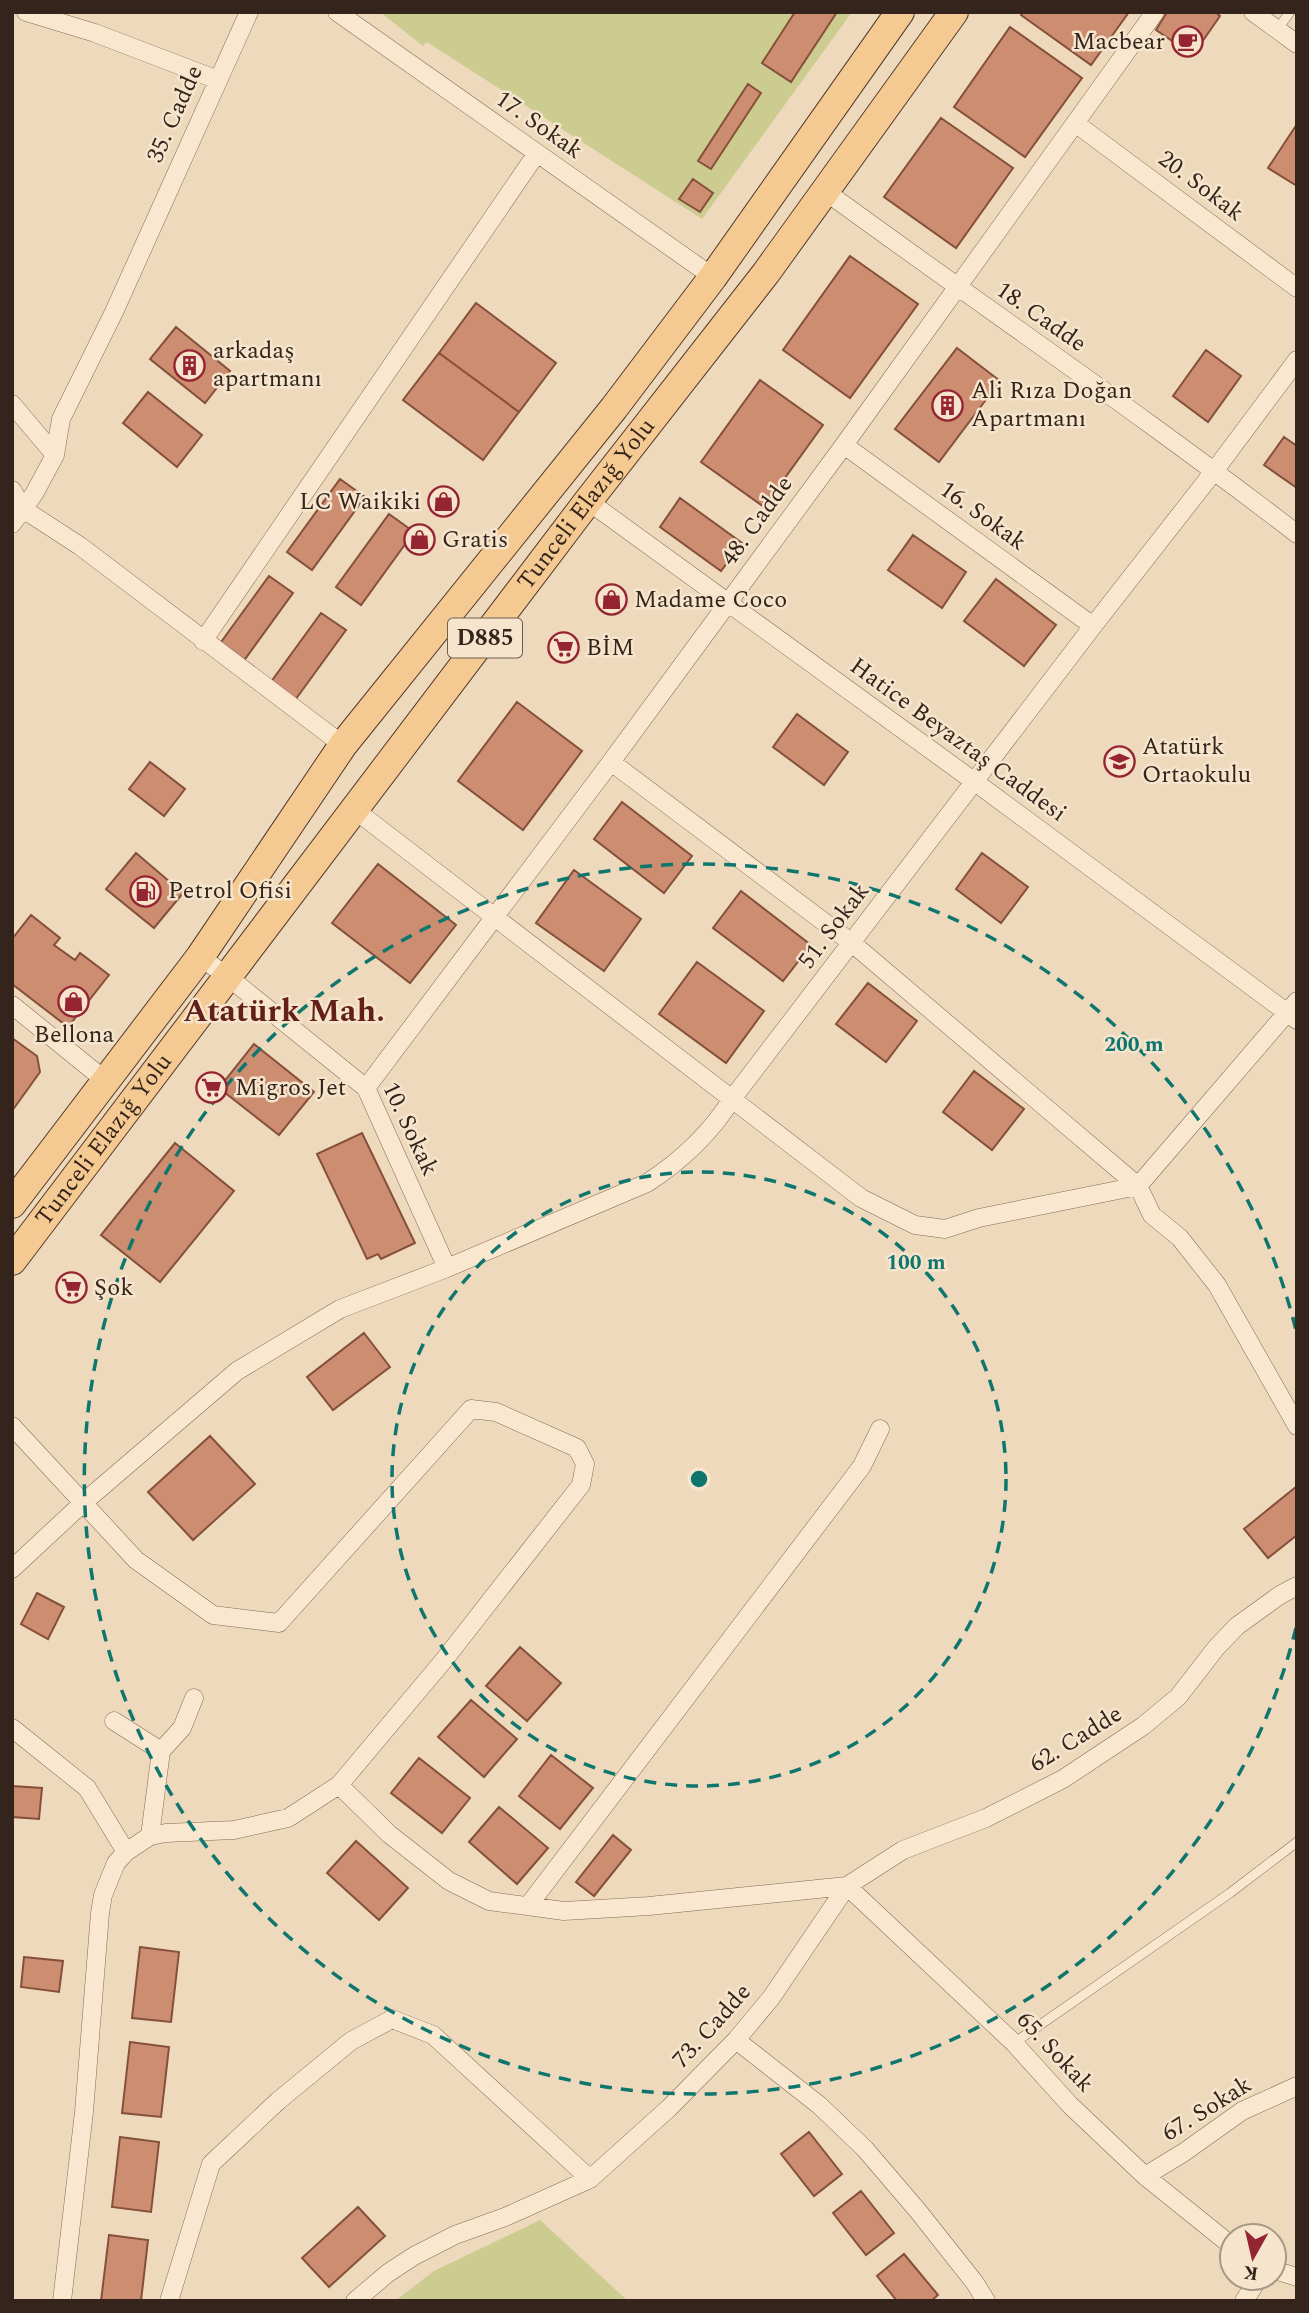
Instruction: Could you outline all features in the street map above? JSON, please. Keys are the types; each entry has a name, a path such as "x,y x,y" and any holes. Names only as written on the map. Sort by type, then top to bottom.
{"main road":[{"name":"Tunceli Elazığ Yolu","path":"12,1204 200,957 343,745 614,408 713,277 900,12"},
{"name":"Tunceli Elazığ Yolu","path":"12,1261 588,501 766,272 954,12"}],"street":[{"path":"26,12 95,33 218,80"},
{"name":"35. Cadde","path":"55,455 61,419 114,312 248,12"},
{"name":"17. Sokak","path":"337,12 713,277"},
{"name":"48. Cadde","path":"366,1088 611,762 844,445 1155,12"},
{"path":"1253,12 1297,44"},
{"name":"20. Sokak","path":"1075,123 1297,288"},
{"path":"203,641 537,153"},
{"name":"18. Cadde","path":"825,191 1215,470 1297,534"},
{"name":"51. Sokak","path":"12,1569 84,1502 237,1370 340,1308 447,1268 647,1183 676,1164 718,1120 1297,360"},
{"path":"12,404 55,455 12,524"},
{"name":"16. Sokak","path":"844,445 1093,626"},
{"path":"12,490 23,509 80,546 343,745"},
{"name":"Hatice Beyaztaş Caddesi","path":"588,501 1293,1011"},
{"path":"611,762 852,943 1138,1186 1153,1215 1180,1238 1217,1285 1297,1426"},
{"path":"355,810 861,1198 915,1225 944,1229 979,1217 1138,1186 1293,1011"},
{"name":"10. Sokak","path":"200,957 366,1088 447,1268"},
{"path":"12,1005 106,1081"},
{"path":"12,1426 136,1560 213,1615 279,1623 471,1409 496,1412 577,1448 585,1464 582,1485 444,1660 339,1784 288,1818 234,1830 150,1836 126,1852 116,1863 100,1913 85,2112 62,2301"},
{"path":"528,1906 862,1466 880,1429"},
{"name":"62. Cadde","path":"847,1886 903,1850 986,1818 1063,1779 1132,1733 1178,1697 1237,1626 1297,1586"},
{"path":"150,1836 161,1751 182,1728 194,1698"},
{"path":"114,1721 161,1751"},
{"path":"12,1728 87,1788 126,1852"},
{"path":"339,1784 389,1834 449,1881 489,1901 564,1911 649,1906 847,1886"},
{"name":"73. Cadde","path":"355,2301 387,2273 414,2256 455,2235 505,2217 590,2179 669,2108 736,2040 771,1998 847,1886"},
{"name":"65. Sokak","path":"847,1886 1014,2043 1070,2105 1145,2176 1218,2235"},
{"path":"169,2301 211,2164 278,2101 351,2041 392,2019 433,2035 590,2179"},
{"path":"736,2040 819,2105 865,2149 918,2211 986,2301"},
{"name":"67. Sokak","path":"1145,2176 1242,2111 1297,2086"}],"lane":[{"path":"1278,30 1290,12"},
{"path":"1014,2043 1230,1894 1297,1842"}],"green space":[{"path":"380,12 852,12 702,219 427,42 423,46"},
{"path":"540,2220 628,2301 395,2301 434,2271"}],"building":[{"path":"795,12 837,12 791,82 762,63"},
{"path":"1023,12 1129,12 1091,65 1021,15"},
{"name":"Macbear","path":"1167,12 1215,12 1220,16 1193,55 1156,30"},
{"path":"1010,27 1082,78 1025,157 954,107"},
{"path":"748,84 761,93 711,169 698,161"},
{"path":"941,118 1013,168 956,248 884,197"},
{"path":"1297,124 1297,186 1268,168"},
{"path":"693,179 713,193 700,212 679,199"},
{"path":"850,256 918,304 850,398 783,350"},
{"path":"476,303 556,363 519,412 439,353"},
{"name":"arkadaş apartmanı","path":"176,327 230,371 205,403 150,359"},
{"name":"Ali Rıza Doğan Apartmanı","path":"957,348 1000,381 939,462 895,429"},
{"path":"1206,350 1241,376 1208,422 1173,396"},
{"path":"439,353 519,412 483,460 403,400"},
{"path":"760,380 823,425 764,507 701,462"},
{"path":"148,392 202,435 177,467 123,423"},
{"path":"1284,437 1297,446 1297,488 1264,465"},
{"path":"340,479 365,497 312,570 287,552"},
{"path":"680,498 742,543 721,571 660,527"},
{"path":"389,514 414,532 361,605 336,587"},
{"path":"913,535 966,572 942,608 888,570"},
{"path":"269,576 293,593 240,666 216,649"},
{"path":"996,579 1056,625 1024,666 964,621"},
{"path":"321,613 346,630 293,703 268,686"},
{"path":"517,702 582,751 523,830 458,781"},
{"path":"797,714 848,752 824,785 773,747"},
{"path":"150,762 185,789 164,816 129,789"},
{"path":"622,802 692,856 664,893 594,839"},
{"path":"136,853 183,893 154,928 106,889"},
{"path":"982,853 1028,887 1001,923 956,889"},
{"path":"378,864 456,925 410,983 332,923"},
{"path":"574,870 641,919 604,971 536,923"},
{"path":"741,891 811,945 783,981 713,928"},
{"path":"31,915 60,938 54,945 75,960 80,953 109,975 68,1027 12,984 12,939"},
{"path":"697,962 764,1011 726,1063 659,1014"},
{"path":"868,983 917,1021 886,1062 836,1024"},
{"path":"12,1038 37,1056 40,1072 12,1111"},
{"path":"254,1044 314,1092 279,1135 219,1088"},
{"path":"974,1071 1024,1109 992,1150 943,1112"},
{"path":"362,1133 415,1243 381,1259 378,1254 367,1259 317,1154"},
{"path":"175,1143 234,1191 160,1282 101,1235"},
{"path":"364,1333 390,1367 333,1410 307,1377"},
{"path":"210,1436 255,1484 193,1540 148,1492"},
{"path":"1297,1486 1297,1535 1268,1558 1244,1529"},
{"path":"37,1593 64,1607 48,1639 21,1624"},
{"path":"520,1647 561,1683 527,1721 486,1686"},
{"path":"471,1700 517,1739 484,1777 438,1737"},
{"path":"551,1755 593,1788 560,1829 519,1796"},
{"path":"419,1758 470,1798 442,1833 391,1793"},
{"path":"12,1786 42,1788 39,1819 12,1817"},
{"path":"499,1807 548,1848 517,1884 469,1842"},
{"path":"613,1835 631,1850 594,1896 576,1882"},
{"path":"356,1841 408,1888 379,1920 327,1873"},
{"path":"140,1947 179,1952 171,2022 132,2018"},
{"path":"24,1957 63,1961 59,1992 21,1987"},
{"path":"130,2042 169,2047 161,2117 122,2113"},
{"path":"809,2132 842,2174 814,2196 781,2154"},
{"path":"120,2137 159,2142 151,2212 112,2207"},
{"path":"861,2191 894,2233 866,2255 833,2213"},
{"path":"358,2207 385,2236 329,2287 302,2258"},
{"path":"109,2235 148,2240 141,2301 101,2301"},
{"path":"904,2254 938,2295 931,2301 897,2301 877,2276"}],"place":[{"name":"Macbear","path":"1188,42"},
{"name":"arkadaş apartmanı","path":"190,365"},
{"name":"Ali Rıza Doğan Apartmanı","path":"948,405"},
{"name":"LC Waikiki","path":"444,502"},
{"name":"Gratis","path":"419,540"},
{"name":"Madame Coco","path":"611,600"},
{"name":"BİM","path":"563,648"},
{"name":"Atatürk Ortaokulu","path":"1119,761"},
{"name":"Petrol Ofisi","path":"145,891"},
{"name":"Bellona","path":"74,1001"},
{"name":"Migros Jet","path":"212,1088"},
{"name":"Şok","path":"71,1288"}],"district":[{"name":"Atatürk Mah.","path":"284,1011"}]}
